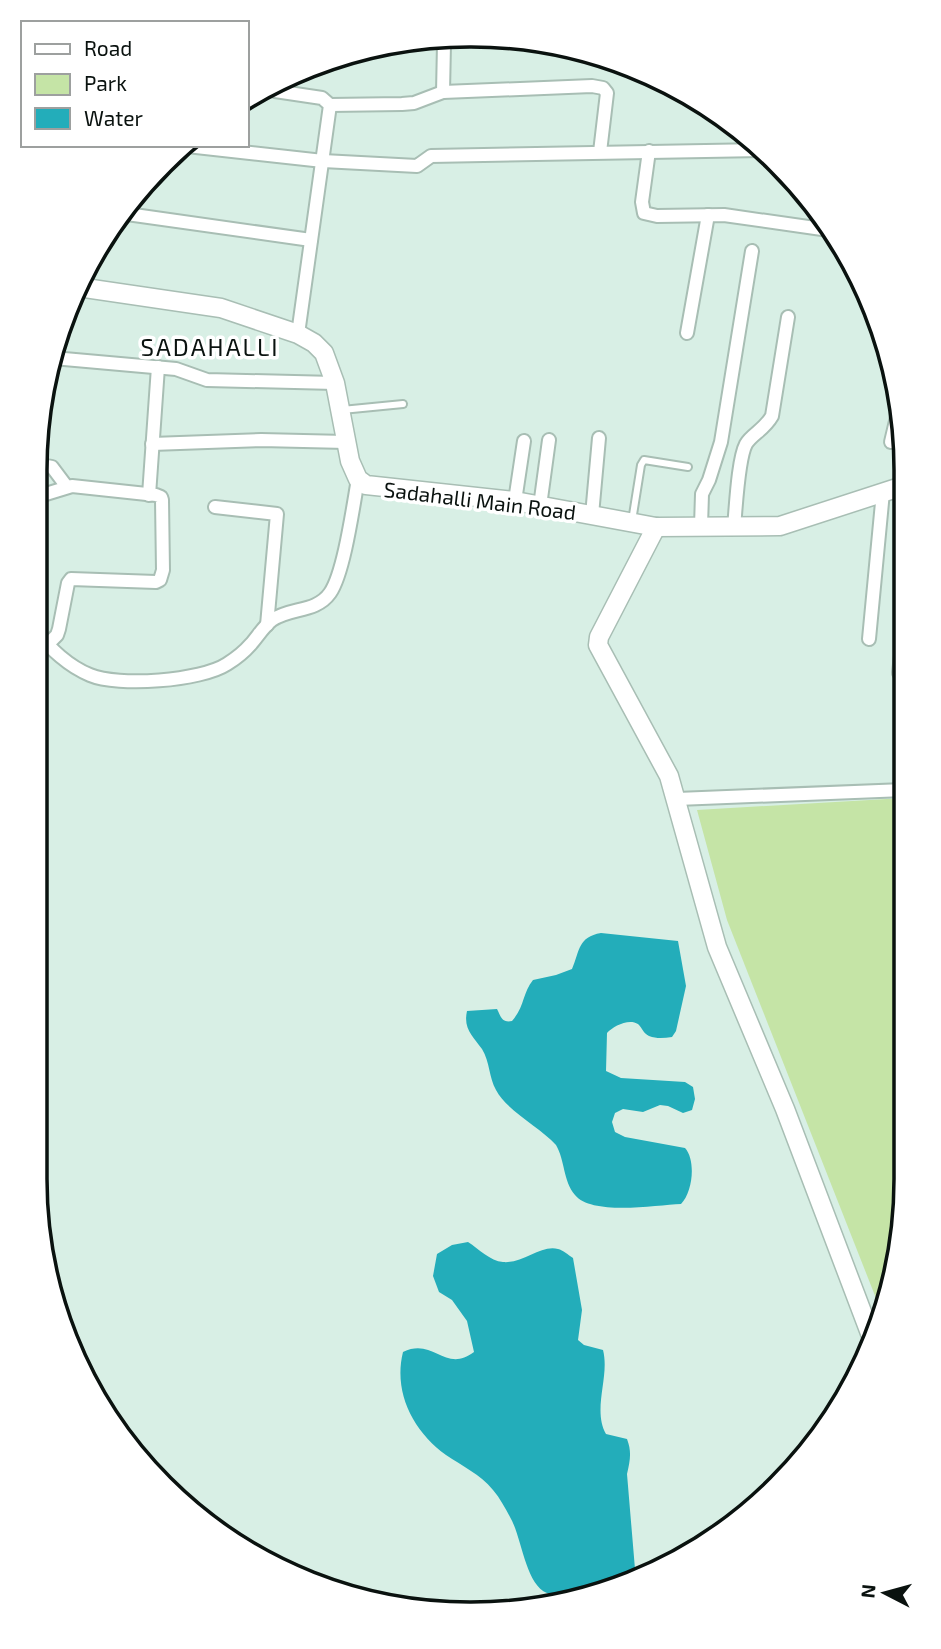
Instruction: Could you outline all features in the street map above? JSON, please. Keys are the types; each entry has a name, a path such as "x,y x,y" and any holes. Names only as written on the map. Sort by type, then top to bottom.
{"street":[{"path":"443,92 444,48"},
{"path":"281,92 322,98 330,105 402,104 414,103 443,92 593,86 603,88 607,93 600,152"},
{"path":"298,334 330,105"},
{"path":"197,147 323,161 417,166 431,156 748,150"},
{"path":"649,151 642,202 644,213 657,216 708,215 817,229"},
{"path":"134,215 311,240"},
{"path":"687,332 708,215"},
{"path":"701,526 702,494 722,442 752,251"},
{"name":"Sadahalli Main Road","path":"88,289 221,308 298,334 314,343 324,353 335,383 350,461 358,479 366,485 515,501 656,527 780,526 894,489"},
{"path":"734,527 740,464 745,446 766,427 772,416 788,317"},
{"path":"63,359 176,369 207,380 335,383"},
{"path":"149,495 158,367"},
{"path":"891,442 892,436"},
{"path":"592,515 599,438"},
{"path":"152,444 261,440 346,442"},
{"path":"540,506 549,440"},
{"path":"515,501 524,441"},
{"path":"47,467 55,469 67,487"},
{"path":"47,493 67,487 159,496 162,500 163,570 160,580 71,579 57,635 47,645 64,660 105,680 140,681 179,678 228,664 250,646 278,616 312,607 328,597 337,580 358,479"},
{"path":"869,639 883,492"},
{"path":"215,508 276,514 267,625"},
{"path":"656,527 597,645 669,776 718,947 785,1109 867,1326"},
{"path":"677,799 894,790"}],"lane":[{"path":"341,410 403,404"},
{"path":"632,523 640,465 644,460 688,467"}],"green space":[{"path":"894,799 894,1179 886,1261 876,1298 727,920 697,810"}],"water":[{"path":"601,933 678,941 686,986 676,1031 672,1037 658,1038 647,1035 634,1022 617,1025 607,1033 606,1071 621,1078 685,1082 693,1087 695,1099 692,1110 683,1113 660,1105 643,1112 623,1109 615,1113 612,1122 615,1132 625,1137 685,1148 691,1160 692,1176 688,1192 681,1204 609,1207 583,1201 575,1195 568,1183 556,1145 501,1098 494,1085 485,1054 468,1028 467,1011 497,1009 504,1020 512,1021 533,980 572,969 584,941"},
{"path":"468,1242 489,1257 503,1262 552,1248 562,1250 573,1258 582,1310 578,1340 584,1345 603,1350 605,1360 602,1424 606,1434 627,1439 630,1448 627,1474 635,1569 580,1587 547,1593 534,1580 514,1526 496,1493 477,1475 434,1445 408,1410 401,1382 403,1352 423,1349 455,1359 464,1358 474,1352 467,1321 452,1300 439,1292 433,1276 437,1254 452,1245"}],"district":[{"name":"SADAHALLI","path":"210,346"}]}
